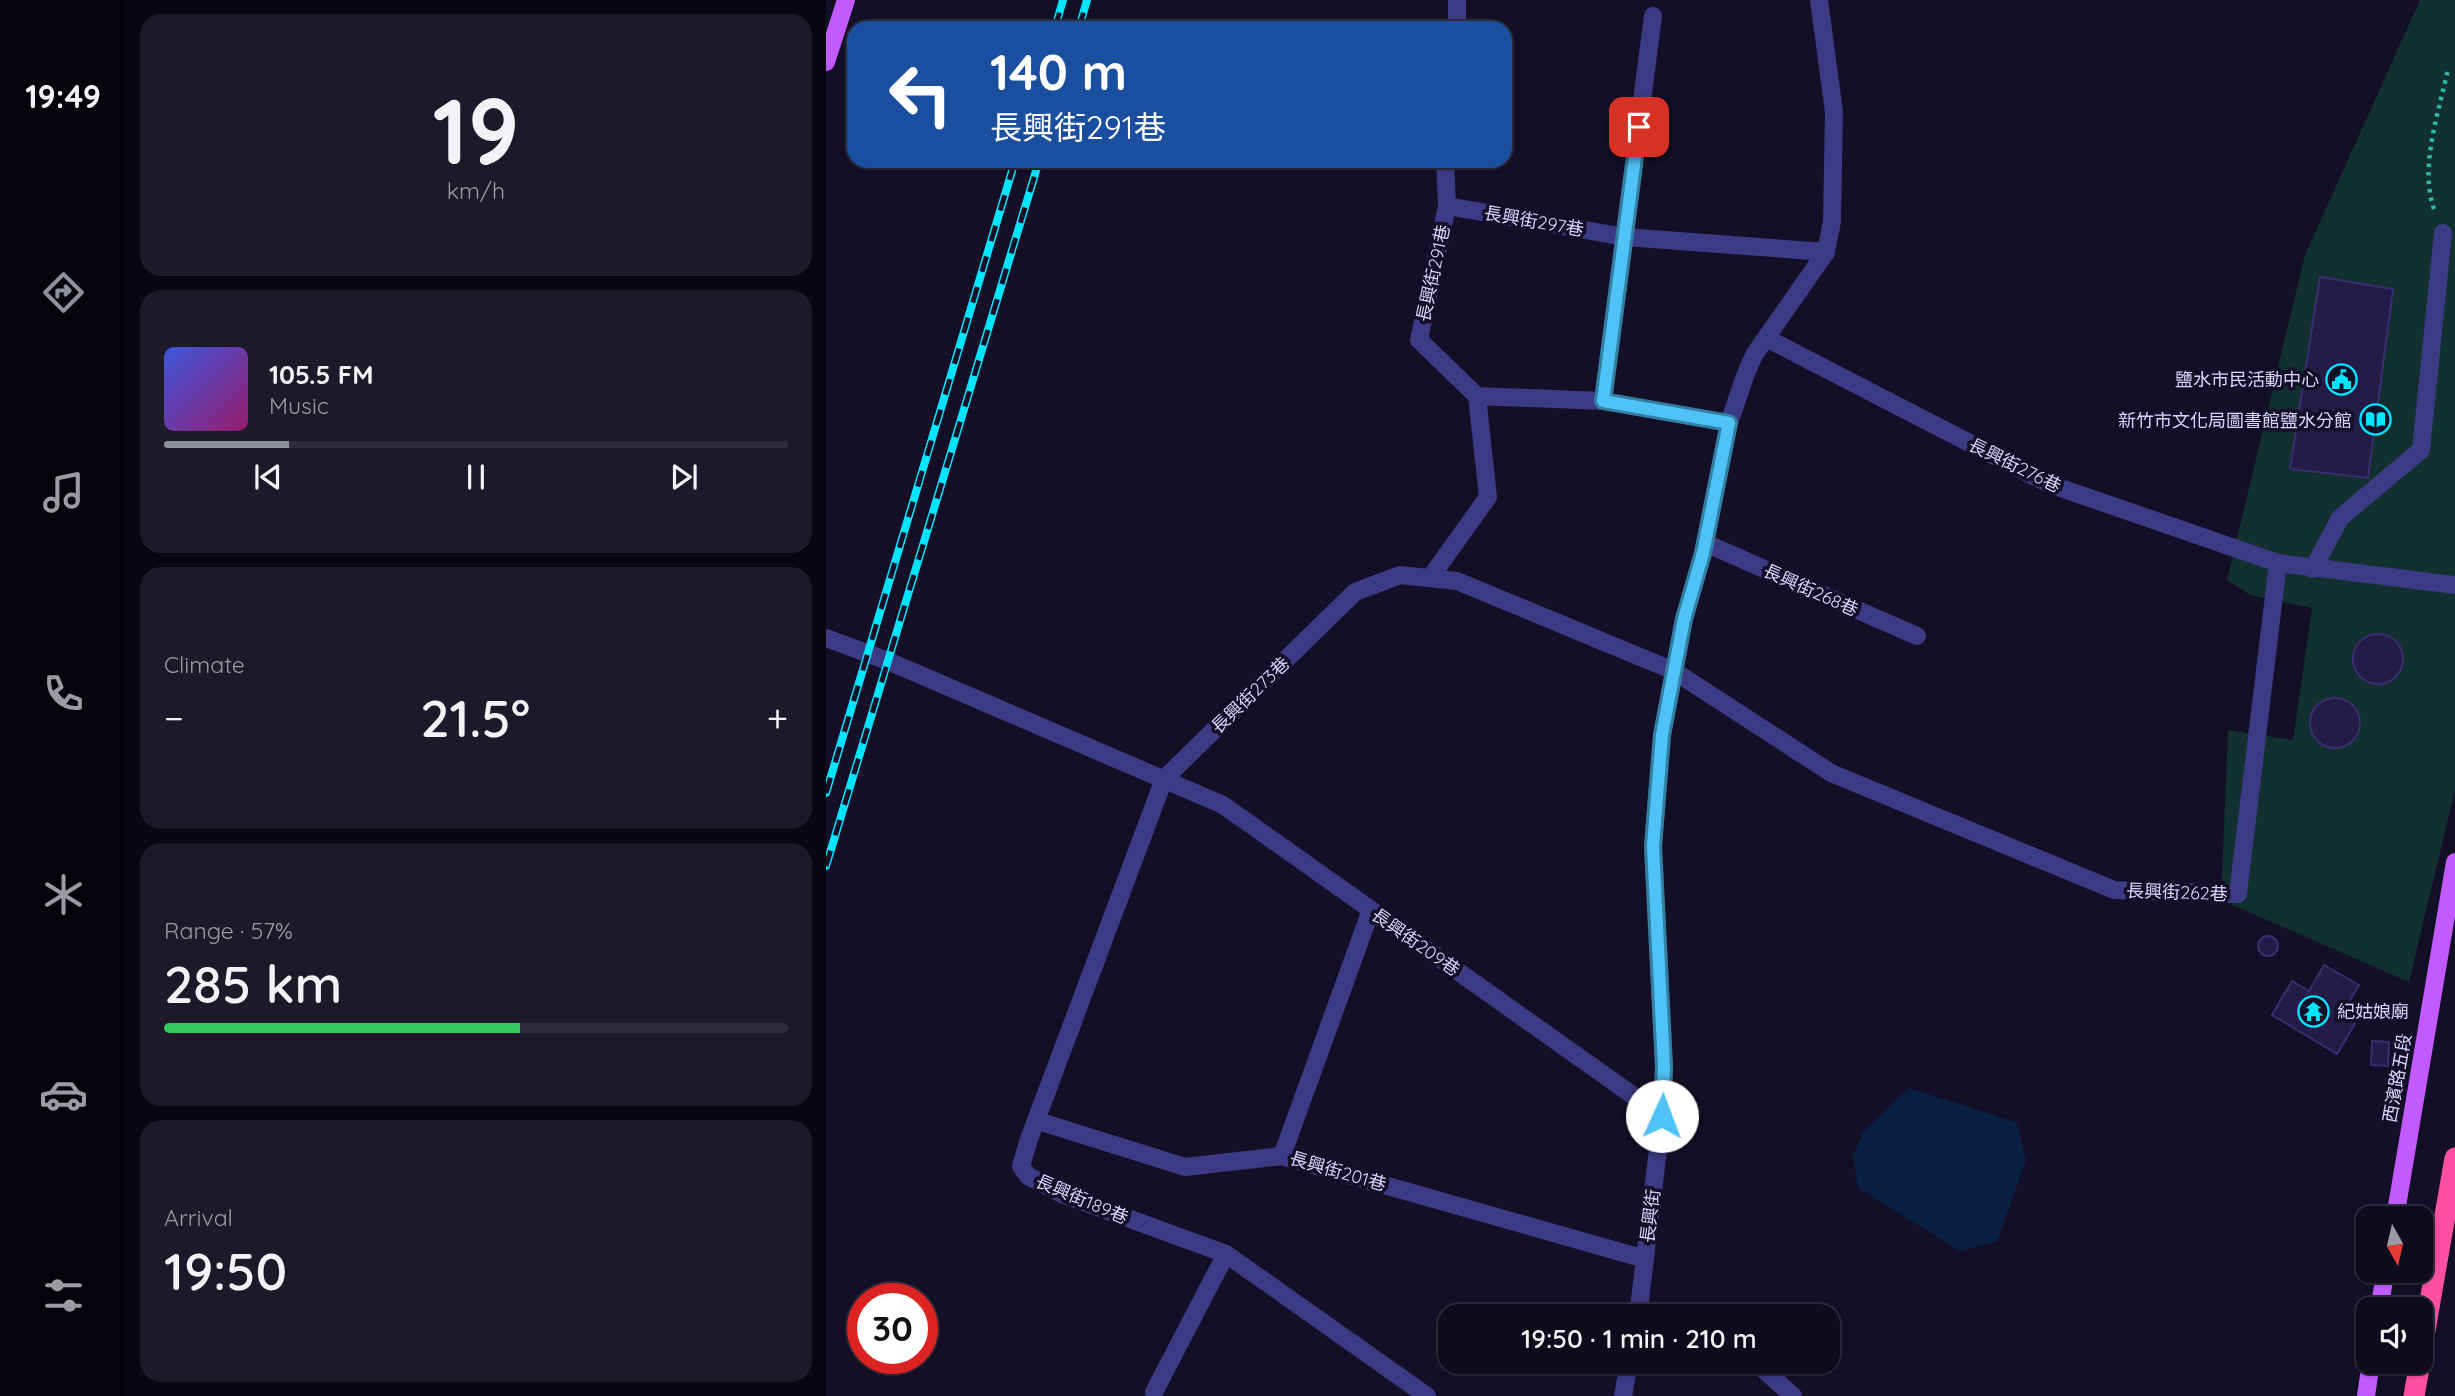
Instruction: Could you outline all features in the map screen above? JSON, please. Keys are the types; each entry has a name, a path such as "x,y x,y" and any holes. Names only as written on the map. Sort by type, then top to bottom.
{"highway":[{"path":"2431,1297 2455,1158"},
{"path":"2414,1396 2418,1374"}],"main road":[{"path":"826,62 846,0"},
{"name":"西濱路五段","path":"2397,1206 2455,862"},
{"path":"2366,1396 2369,1374"}],"street":[{"path":"1457,0 1457,21"},
{"path":"1819,0 1834,112 1832,221 1826,252"},
{"path":"1603,401 1653,16"},
{"path":"1445,168 1447,206"},
{"name":"長興街297巷","path":"1447,206 1625,236 1826,252"},
{"name":"長興街291巷","path":"1447,206 1419,340 1477,397"},
{"path":"2313,569 2340,518 2421,450 2442,233"},
{"name":"長興街","path":"1639,1304 1662,1116 1664,1067 1653,846 1662,735 1684,619 1705,543 1729,423 1745,376 1766,338 1826,252"},
{"name":"長興街276巷","path":"1766,338 2049,484 2278,563"},
{"path":"1430,578 1488,497 1477,397 1603,401 1729,423"},
{"name":"長興街268巷","path":"1705,543 1917,636"},
{"path":"2278,563 2455,585"},
{"name":"長興街262巷","path":"1674,671 1831,773 2114,890 2238,894 2278,563"},
{"name":"長興街273巷","path":"1164,779 1355,592 1400,575 1457,581 1674,671"},
{"path":"826,638 888,661 1164,779"},
{"name":"長興街209巷","path":"1164,779 1223,805 1662,1116"},
{"name":"長興街189巷","path":"1164,779 1021,1166 1028,1176 1062,1194 1226,1254 1427,1396"},
{"name":"長興街201巷","path":"1371,910 1282,1156 1645,1259"},
{"path":"1038,1121 1185,1167 1282,1156"},
{"path":"1154,1392 1226,1254"},
{"path":"1622,1396 1627,1374"},
{"path":"1769,1374 1793,1396"}],"path":[{"path":"2442,233 2431,201 2429,153 2448,69"}],"green space":[{"path":"2420,0 2455,0 2455,790 2409,982 2221,900 2228,730 2293,740 2312,608 2250,595 2227,580 2305,255"}],"water":[{"path":"1909,1088 2016,1122 2026,1160 1997,1242 1960,1251 1858,1188 1853,1156 1863,1132"}],"building":[{"name":"鹽水市民活動中心","path":"2320,277 2393,289 2368,478 2290,469"},
{"path":"2378,634 2396,641 2403,659 2396,677 2378,684 2360,677 2353,659 2360,641"},
{"path":"2335,698 2353,705 2360,723 2353,741 2335,748 2317,741 2310,723 2317,705"},
{"path":"2264,936 2272,936 2278,946 2272,956 2264,956 2258,950 2258,942"},
{"name":"紀姑娘廟","path":"2324,965 2359,985 2346,1007 2360,1015 2337,1054 2272,1015 2292,981 2309,991"},
{"path":"2372,1041 2389,1042 2388,1066 2371,1065"}],"railway":[{"path":"1057,21 1063,0"},
{"path":"1081,21 1087,0"},
{"path":"826,793 1013,168"},
{"path":"826,866 1037,168"}],"place":[{"name":"鹽水市民活動中心","path":"2342,379"},
{"name":"新竹市文化局圖書館鹽水分館","path":"2375,420"},
{"name":"紀姑娘廟","path":"2314,1011"}],"route":[{"path":"1639,127 1603,401 1729,423 1703,553 1684,619 1662,735 1653,846 1664,1067 1662,1116"}]}
